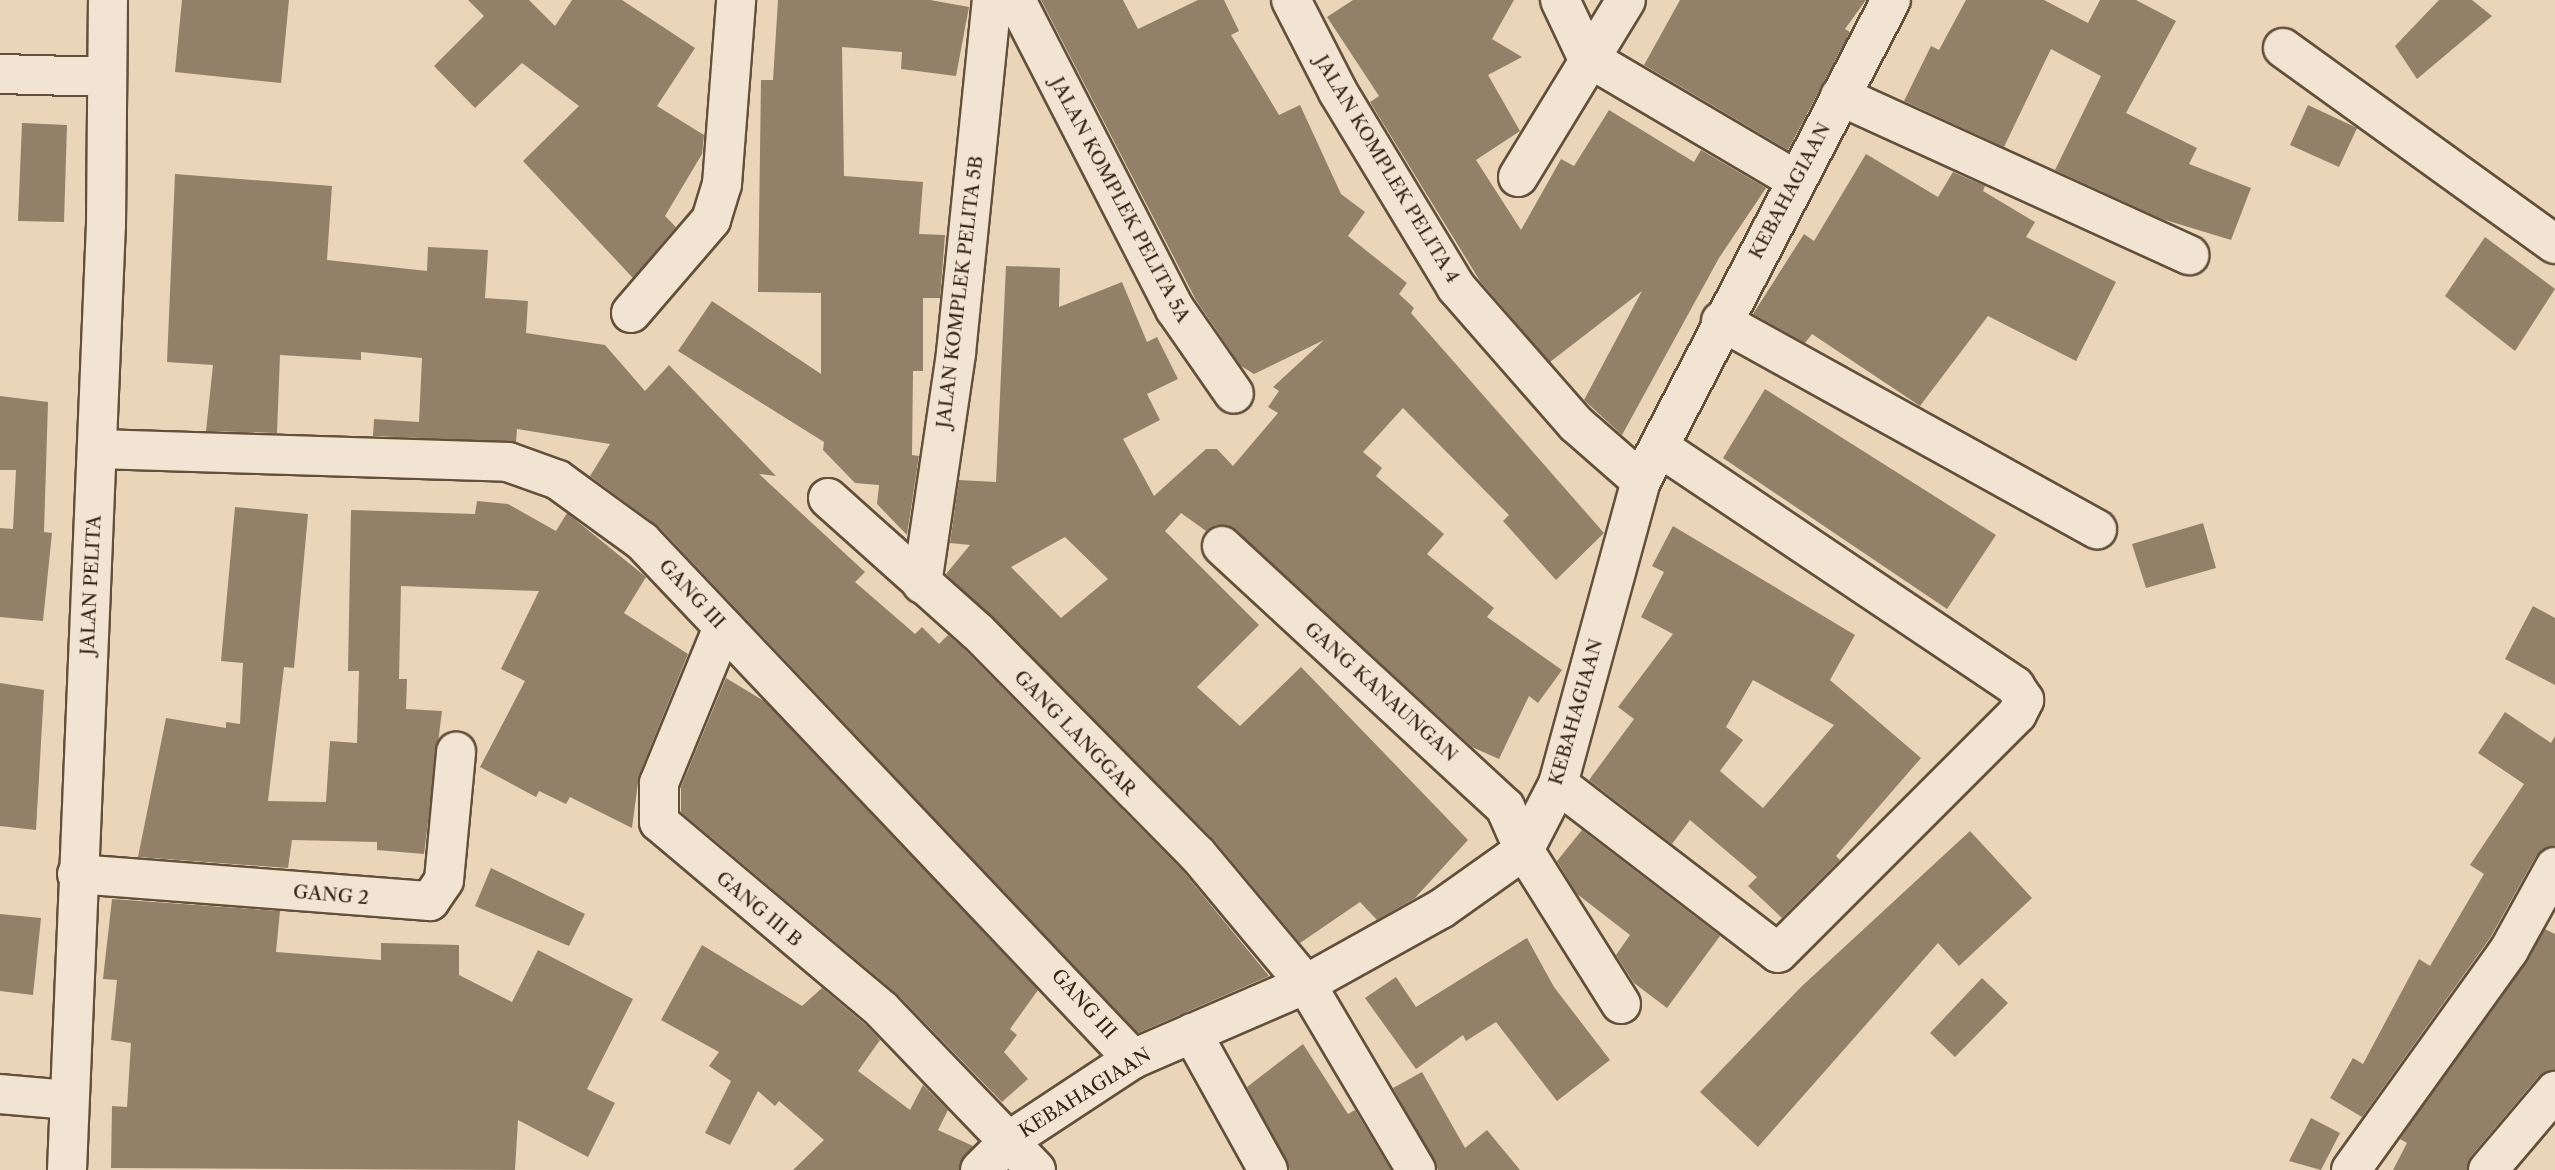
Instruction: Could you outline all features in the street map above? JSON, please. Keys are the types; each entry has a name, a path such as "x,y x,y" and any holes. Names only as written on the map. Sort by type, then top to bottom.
{"street":[{"name":"JALAN PELITA","path":"67,1170 77,874 98,449 108,0"},
{"path":"631,313 711,220 722,184 736,0"},
{"name":"JALAN KOMPLEK PELITA 5B","path":"922,584 956,353 992,0"},
{"name":"JALAN KOMPLEK PELITA 5A","path":"1016,0 1175,309 1234,394"},
{"name":"JALAN KOMPLEK PELITA 4","path":"1292,0 1338,92 1456,287 1576,424 1641,481"},
{"path":"1560,0 1587,58 1796,180"},
{"path":"1518,177 1587,58 1626,0"},
{"name":"KEBAHAGIAAN","path":"980,1170 1010,1140 1133,1059 1306,984 1441,909 1524,850 1558,784 1641,481 1721,321 1891,0"},
{"path":"2283,48 2555,244"},
{"path":"0,74 106,77"},
{"path":"1840,96 2189,256"},
{"path":"1721,321 2097,529"},
{"path":"1558,784 1778,953 2017,714 2024,700 2015,686 1659,447"},
{"name":"GANG III","path":"98,449 531,467 642,541 1133,1059"},
{"name":"GANG LANGGAR","path":"828,498 922,584 1198,855 1306,984 1416,1170"},
{"name":"GANG KANAUNGAN","path":"1222,546 1505,807 1524,850 1621,1004"},
{"name":"GANG III B","path":"723,627 659,783 659,822 881,1010 1010,1140 1036,1170"},
{"name":"GANG 2","path":"77,874 430,901 444,880 456,752"},
{"path":"2351,1170 2509,950 2555,867"},
{"path":"1192,1033 1268,1170"},
{"path":"2488,1170 2555,1091"},
{"path":"0,1094 69,1100"}],"building":[{"path":"182,0 289,0 281,83 175,72"},
{"path":"468,0 529,0 555,26 572,0 622,0 695,48 657,106 704,135 702,154 665,216 676,227 633,278 523,161 579,106 522,63 475,108 434,66 484,16"},
{"path":"778,0 930,0 969,7 956,76 901,69 902,52 842,47 844,176 923,182 919,234 945,235 940,298 923,298 923,371 913,371 912,455 919,456 907,535 877,504 879,485 855,483 823,450 824,442 678,351 712,301 821,374 821,293 758,292 761,80 773,80"},
{"path":"1041,0 1123,0 1138,29 1198,0 1224,0 1239,31 1231,35 1279,115 1300,105 1341,194 1365,212 1348,236 1407,283 1399,294 1414,308 1411,313 1604,533 1556,580 1503,521 1509,515 1403,408 1363,452 1382,468 1376,476 1444,534 1427,554 1494,608 1487,617 1562,670 1538,703 1529,696 1499,759 1472,747 1236,530 1216,525 1206,531 1181,513 1165,531 1259,625 1197,687 1240,726 1301,667 1468,840 1415,898 1377,920 1360,902 1300,943 1214,840 946,574 970,545 950,543 959,480 996,482 1006,266 1060,268 1059,307 1122,282 1147,342 1157,337 1178,379 1147,394 1160,420 1123,439 1154,496 1206,449 1217,449 1233,466 1278,413 1268,407 1279,391 1273,387 1324,340 1254,374 1241,366 1196,300","holes":["1065,537 1108,579 1061,618 1011,567"]},
{"path":"1353,0 1514,0 1492,39 1522,57 1488,75 1520,131 1476,160 1521,230 1561,159 1574,166 1609,110 1694,162 1701,150 1766,188 1719,258 1622,435 1584,400 1642,291 1550,362 1480,281 1370,102 1379,96 1327,17"},
{"path":"1680,0 1866,0 1845,29 1850,32 1788,150 1644,65"},
{"path":"1966,0 2044,0 2088,23 2100,0 2136,0 2176,21 2126,113 2197,148 2189,164 2251,188 2231,240 2162,219 2055,170 2101,76 2051,49 2004,147 1904,101 1931,46 1939,50"},
{"path":"2439,0 2472,0 2492,16 2417,79 2395,46"},
{"path":"2308,105 2357,128 2339,167 2290,145"},
{"path":"22,123 67,125 64,222 18,221"},
{"path":"1866,154 1938,197 1953,172 1985,186 1983,191 2035,222 2026,237 2116,282 2076,361 1988,316 1920,406 1812,334 1805,343 1753,314 1804,234 1814,241"},
{"path":"175,174 332,186 327,260 427,271 428,247 488,250 485,298 528,301 526,333 605,345 645,391 669,365 776,476 759,474 865,572 855,582 915,634 922,627 939,644 948,635 963,648 1182,870 1269,976 1138,1033 658,526 590,476 610,444 517,429 516,442 373,436 374,419 419,422 422,358 361,352 361,360 280,355 277,433 206,431 213,365 167,362"},
{"path":"2485,237 2555,289 2515,351 2445,296"},
{"path":"1765,389 1996,535 1947,609 1723,458"},
{"path":"0,396 48,402 44,532 52,533 43,621 0,617 0,528 13,529 16,470 0,470"},
{"path":"477,501 508,504 556,531 567,513 646,577 624,613 688,654 639,775 632,828 570,797 566,804 539,791 536,797 480,767 525,681 501,669 539,591 401,586 399,679 407,679 406,709 442,711 424,854 377,850 377,842 292,840 288,868 138,857 166,718 226,728 226,722 240,724 243,663 221,661 235,507 308,514 294,668 284,667 268,801 326,802 330,741 357,743 359,671 348,671 351,510 475,514"},
{"path":"2203,523 2216,568 2146,588 2132,544"},
{"path":"1673,526 1855,635 1830,680 1921,758 1836,856 1840,860 1782,918 1748,886 1757,877 1690,820 1672,844 1589,780 1634,719 1618,707 1673,634 1641,617 1664,572 1652,566","holes":["1753,680 1834,725 1763,808 1720,771 1743,740 1726,727"]},
{"path":"2533,606 2555,618 2555,685 2505,659"},
{"path":"726,678 764,701 1038,990 1010,1029 1017,1035 1004,1052 1028,1079 1002,1102 896,993 681,812 681,787"},
{"path":"0,683 44,690 36,830 0,826"},
{"path":"2505,712 2551,743 2555,736 2555,845 2536,856 2490,938 2362,1117 2330,1098 2353,1058 2363,1064 2419,959 2430,966 2484,874 2470,865 2524,784 2478,753"},
{"path":"1582,830 1720,936 1667,1008 1634,983 1616,955 1630,935 1577,894 1557,861"},
{"path":"1970,831 2032,898 1959,966 1938,943 1758,1147 1700,1092 1801,987"},
{"path":"491,868 585,914 569,946 475,906"},
{"path":"112,899 280,911 276,952 381,960 381,943 459,945 459,975 512,1002 538,950 633,999 587,1089 615,1103 588,1157 518,1120 515,1170 111,1168 112,1106 127,1107 131,1043 111,1040 117,980 103,979"},
{"path":"0,914 41,918 33,995 0,991"},
{"path":"2545,929 2555,934 2555,1070 2538,1077 2471,1156 2467,1170 2393,1170 2407,1143 2400,1139"},
{"path":"1527,938 1554,987 1610,1060 1557,1101 1496,1022 1466,1041 1463,1035 1416,1069 1365,998 1396,977 1416,1007"},
{"path":"702,945 802,1006 822,988 867,1026 880,1040 858,1071 910,1110 923,1085 948,1110 938,1130 973,1146 959,1170 793,1170 824,1140 779,1101 775,1106 758,1091 730,1145 705,1133 731,1081 709,1066 719,1052 661,1020"},
{"path":"1982,978 2008,1003 1955,1057 1930,1033"},
{"path":"1303,1044 1348,1114 1355,1110 1391,1170 1290,1170 1247,1087"},
{"path":"1422,1072 1465,1148 1487,1130 1520,1170 1438,1170 1393,1088"},
{"path":"2311,1118 2340,1133 2321,1170 2289,1161"}]}
